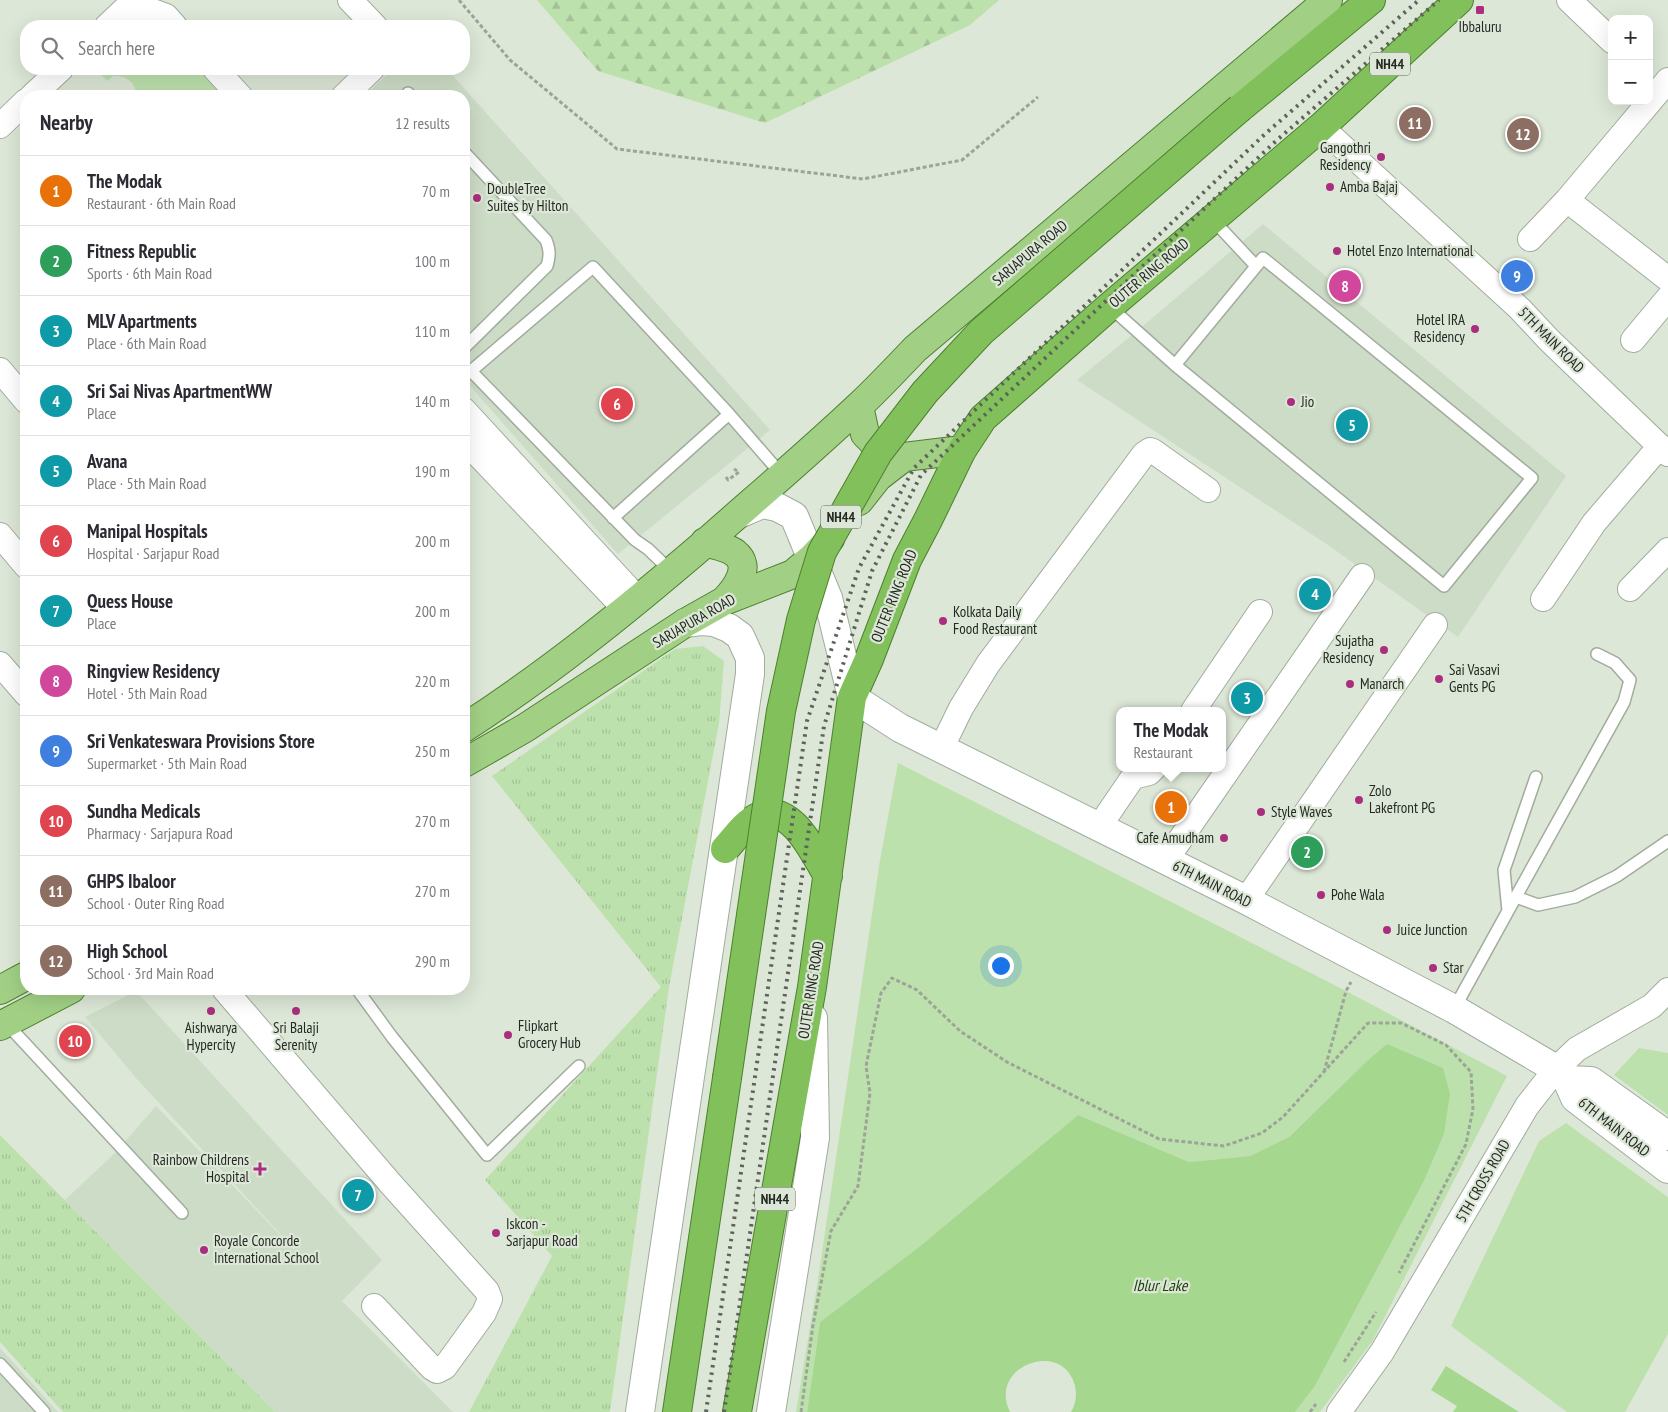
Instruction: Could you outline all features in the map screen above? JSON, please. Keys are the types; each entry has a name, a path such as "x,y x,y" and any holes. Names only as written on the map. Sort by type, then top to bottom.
{"highway":[{"name":"NH44","path":"677,1412 782,711 801,620 822,552 878,453 925,392 981,332 1240,108 1371,0"},
{"name":"OUTER RING ROAD","path":"737,1412 812,987 852,697 907,560 962,450 983,418 1109,306 1321,127 1459,0"},
{"path":"725,849 744,828 759,816 776,814 790,820 802,831 828,876"}],"main road":[{"name":"SARJAPURA ROAD","path":"705,542 739,514 859,406 916,349 1328,0"},
{"path":"859,406 865,434 874,443 889,452 904,457 962,450"},
{"name":"SARJAPURA ROAD","path":"470,760 525,728 684,623 724,601 794,574 841,527 856,504 878,477 904,457"},
{"path":"470,724 512,697 632,605 705,542 736,553 741,561 743,568 735,590 724,601"},
{"path":"0,990 20,979"},
{"path":"3,1025 60,995"}],"street":[{"path":"350,0 369,20"},
{"path":"370,0 382,13 383,20"},
{"path":"1569,0 1608,37"},
{"path":"113,20 124,10 137,8 150,10 166,16 170,20"},
{"path":"38,90 55,75"},
{"path":"221,75 234,90"},
{"path":"350,90 366,75"},
{"path":"1530,239 1567,200 1662,85"},
{"path":"0,126 20,107"},
{"name":"5TH MAIN ROAD","path":"1321,127 1520,309 1549,340 1664,450"},
{"path":"1567,200 1668,279"},
{"path":"1632,340 1668,298"},
{"path":"0,370 20,394"},
{"path":"470,417 632,605"},
{"path":"470,446 632,605"},
{"path":"941,748 961,708 988,664 1144,454 1150,450 1153,451 1208,490"},
{"path":"1543,599 1594,523 1664,450"},
{"path":"739,514 762,504 777,507 794,516 828,598 852,697"},
{"path":"0,535 20,559"},
{"path":"1630,589 1668,550"},
{"path":"1166,860 1362,576"},
{"path":"1196,707 1260,612"},
{"path":"640,1412 750,674 750,658 740,636 729,628 714,622 684,623"},
{"path":"1246,900 1435,625"},
{"path":"0,664 20,687"},
{"name":"6TH MAIN ROAD","path":"852,697 882,718 1246,900 1454,1009 1562,1075 1591,1081 1668,1136"},
{"path":"1099,827 1134,777 1150,772"},
{"path":"772,1412 815,1138 812,987"},
{"name":"5TH CROSS ROAD","path":"1339,1412 1382,1352 1527,1106 1562,1075 1577,1049 1652,1006 1668,990"},
{"path":"229,995 390,1183 487,1291 490,1299 484,1313 445,1367 437,1371 432,1368 374,1306"},
{"name":"6TH MAIN ROAD","path":"1562,1075 1575,1098 1668,1169"}],"lane":[{"path":"470,158 546,240 550,249 550,256 547,266 470,342"},
{"path":"1212,219 1256,266"},
{"path":"1109,306 1175,365 1444,586 1532,478 1263,258 1175,365"},
{"path":"672,572 613,518 471,371 593,267 729,414 782,475"},
{"path":"613,518 729,414"},
{"path":"1454,1009 1624,702 1630,680 1615,663 1597,654"},
{"path":"1508,912 1504,870 1536,777"},
{"path":"1516,897 1538,906 1574,896 1618,876 1668,841"},
{"path":"361,995 392,1037 487,1155 578,1066"},
{"path":"3,1025 182,1213"},
{"path":"0,1364 44,1412"}],"path":[{"path":"459,0 510,60 617,149 863,179 962,160 1038,98"},
{"path":"726,476 728,480 738,472 734,469"},
{"path":"802,1412 813,1325 831,1231 858,1186 870,1093 866,1066 880,993 892,978 917,990 960,1031 1007,1062 1160,1138 1224,1146 1262,1133 1283,1117 1368,1023 1401,1023 1446,1045 1470,1072 1473,1109 1466,1144 1395,1281"},
{"path":"1324,1072 1346,991 1352,980"},
{"path":"1342,1364 1380,1306"},
{"path":"1310,1412 1321,1397"}],"shaded area":[{"path":"387,75 452,75 466,90 370,90"},
{"path":"470,95 770,430 618,554 470,386"},
{"path":"1263,224 1566,476 1458,637 1325,543 1077,380"},
{"name":"Royale Concorde International School","path":"128,995 140,995 382,1260 342,1301 453,1412 275,1412 65,1200 115,1153 156,1106 311,1267 136,1078 85,1017"},
{"path":"0,1348 58,1412 0,1412"}],"green space":[{"path":"537,0 999,0 970,25 765,123 598,71"},
{"path":"102,75 206,75 220,90 136,90 132,83 126,78 113,76 107,81"},
{"path":"703,646 724,661 719,723 669,987 610,1412 469,1412 552,1256 485,1180 661,987 492,776 675,649"},
{"path":"898,763 1346,991 1507,1076 1373,1340 1320,1412 1295,1412 1315,1386 1424,1181 1444,1134 1367,1061 1289,1137 1250,1156 1189,1162 1078,1115 919,1247 820,1322 807,1412 796,1412 818,1280 880,860"},
{"path":"1639,1048 1668,1053 1668,1115 1614,1075"},
{"path":"1566,1123 1668,1197 1668,1334 1625,1412 1567,1412 1451,1326 1539,1141"},
{"path":"0,1135 275,1412 63,1412 0,1342"}],"water":[{"name":"Iblur Lake","path":"1387,1044 1443,1068 1450,1094 1444,1134 1424,1181 1315,1386 1295,1412 1071,1412 1075,1403 1076,1393 1068,1371 1057,1363 1043,1361 1029,1364 1017,1371 1009,1382 1006,1396 1010,1412 807,1412 820,1322 919,1247 1078,1115 1189,1162 1250,1156 1289,1137"},
{"path":"1446,1366 1519,1412 1453,1412 1457,1406 1431,1390"}],"railway":[{"path":"706,1412 807,721 859,568 914,468 1265,134 1419,0"},
{"path":"724,1412 824,726 872,571 921,475 1277,140 1439,0"}],"place":[{"name":"Ibbaluru","path":"1480,10"},
{"name":"GHPS Ibaloor","path":"1415,123"},
{"name":"High School","path":"1523,134"},
{"name":"Gangothri Residency","path":"1381,157"},
{"name":"Amba Bajaj","path":"1330,187"},
{"name":"DoubleTree Suites by Hilton","path":"477,198"},
{"name":"Hotel Enzo International","path":"1337,251"},
{"name":"Sri Venkateswara Provisions Store","path":"1517,276"},
{"name":"Ringview Residency","path":"1345,286"},
{"name":"Hotel IRA Residency","path":"1475,329"},
{"name":"Jio","path":"1291,402"},
{"name":"Manipal Hospitals","path":"617,404"},
{"name":"Avana","path":"1352,425"},
{"name":"Sri Sai Nivas ApartmentWW","path":"1315,594"},
{"name":"Kolkata Daily Food Restaurant","path":"943,621"},
{"name":"Sujatha Residency","path":"1384,650"},
{"name":"Sai Vasavi Gents PG","path":"1439,679"},
{"name":"Manarch","path":"1350,684"},
{"name":"MLV Apartments","path":"1247,698"},
{"name":"Zolo Lakefront PG","path":"1359,800"},
{"name":"The Modak","path":"1171,807"},
{"name":"Style Waves","path":"1261,812"},
{"name":"Cafe Amudham","path":"1224,838"},
{"name":"Fitness Republic","path":"1307,852"},
{"name":"Pohe Wala","path":"1321,895"},
{"name":"Juice Junction","path":"1387,930"},
{"name":"Star","path":"1433,968"},
{"name":"Aishwarya Hypercity","path":"211,1011"},
{"name":"Sri Balaji Serenity","path":"296,1011"},
{"name":"Flipkart Grocery Hub","path":"508,1035"},
{"name":"Sundha Medicals","path":"75,1041"},
{"name":"Rainbow Childrens Hospital","path":"260,1169"},
{"name":"Quess House","path":"358,1195"},
{"name":"Iskcon - Sarjapur Road","path":"496,1233"},
{"name":"Royale Concorde International School","path":"204,1250"}]}
